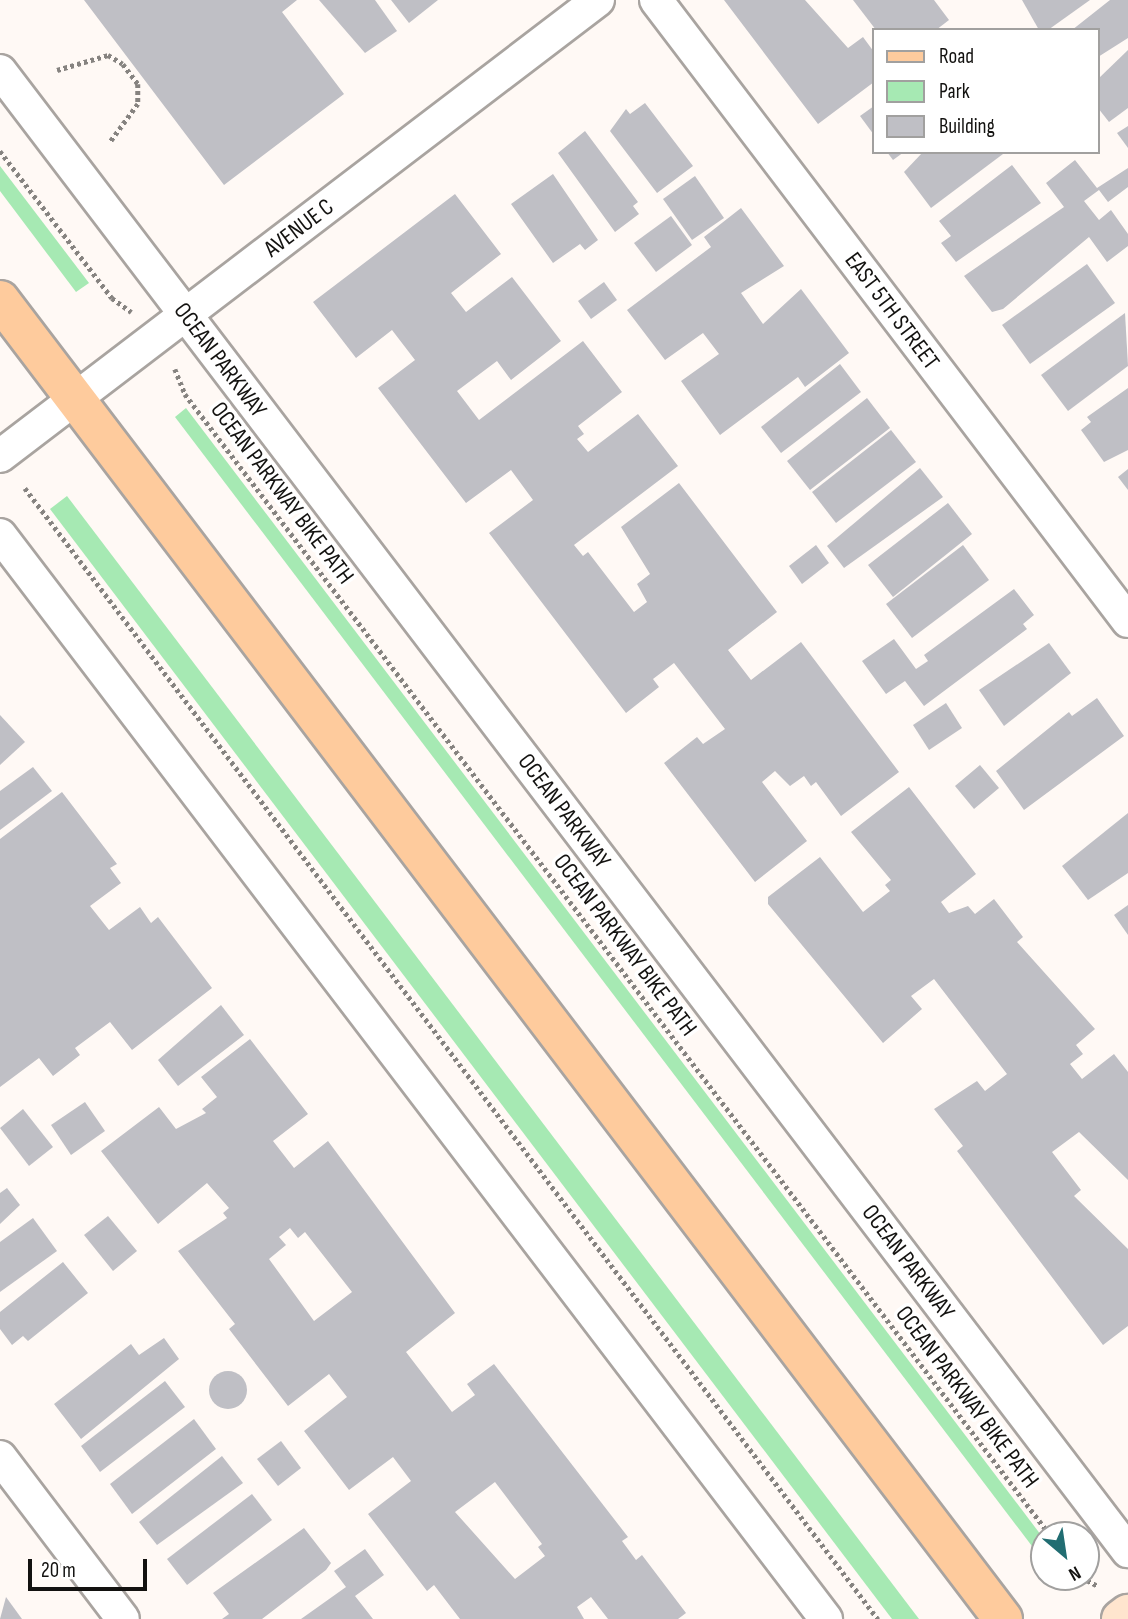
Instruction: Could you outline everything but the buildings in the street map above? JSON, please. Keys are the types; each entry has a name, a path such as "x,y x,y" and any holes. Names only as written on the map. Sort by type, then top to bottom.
{"main road":[{"path":"0,300 1003,1619"}],"street":[{"name":"AVENUE C","path":"0,456 598,0"},
{"name":"EAST 5TH STREET","path":"656,0 1128,621"},
{"name":"OCEAN PARKWAY","path":"0,71 1128,1550"},
{"path":"0,535 826,1619"},
{"path":"0,1457 122,1619"},
{"path":"1121,1619 1128,1614"}],"path":[{"path":"57,70 108,55 124,64 138,84 138,104 111,141"},
{"path":"0,151 112,298 130,310"},
{"name":"OCEAN PARKWAY BIKE PATH","path":"178,373 194,405 1038,1521"},
{"path":"25,488 878,1619"}],"green space":[{"path":"0,166 89,283 76,292 0,191"},
{"path":"186,408 1030,1521 1030,1544 175,417"},
{"path":"67,496 919,1619 892,1619 50,509"}]}
